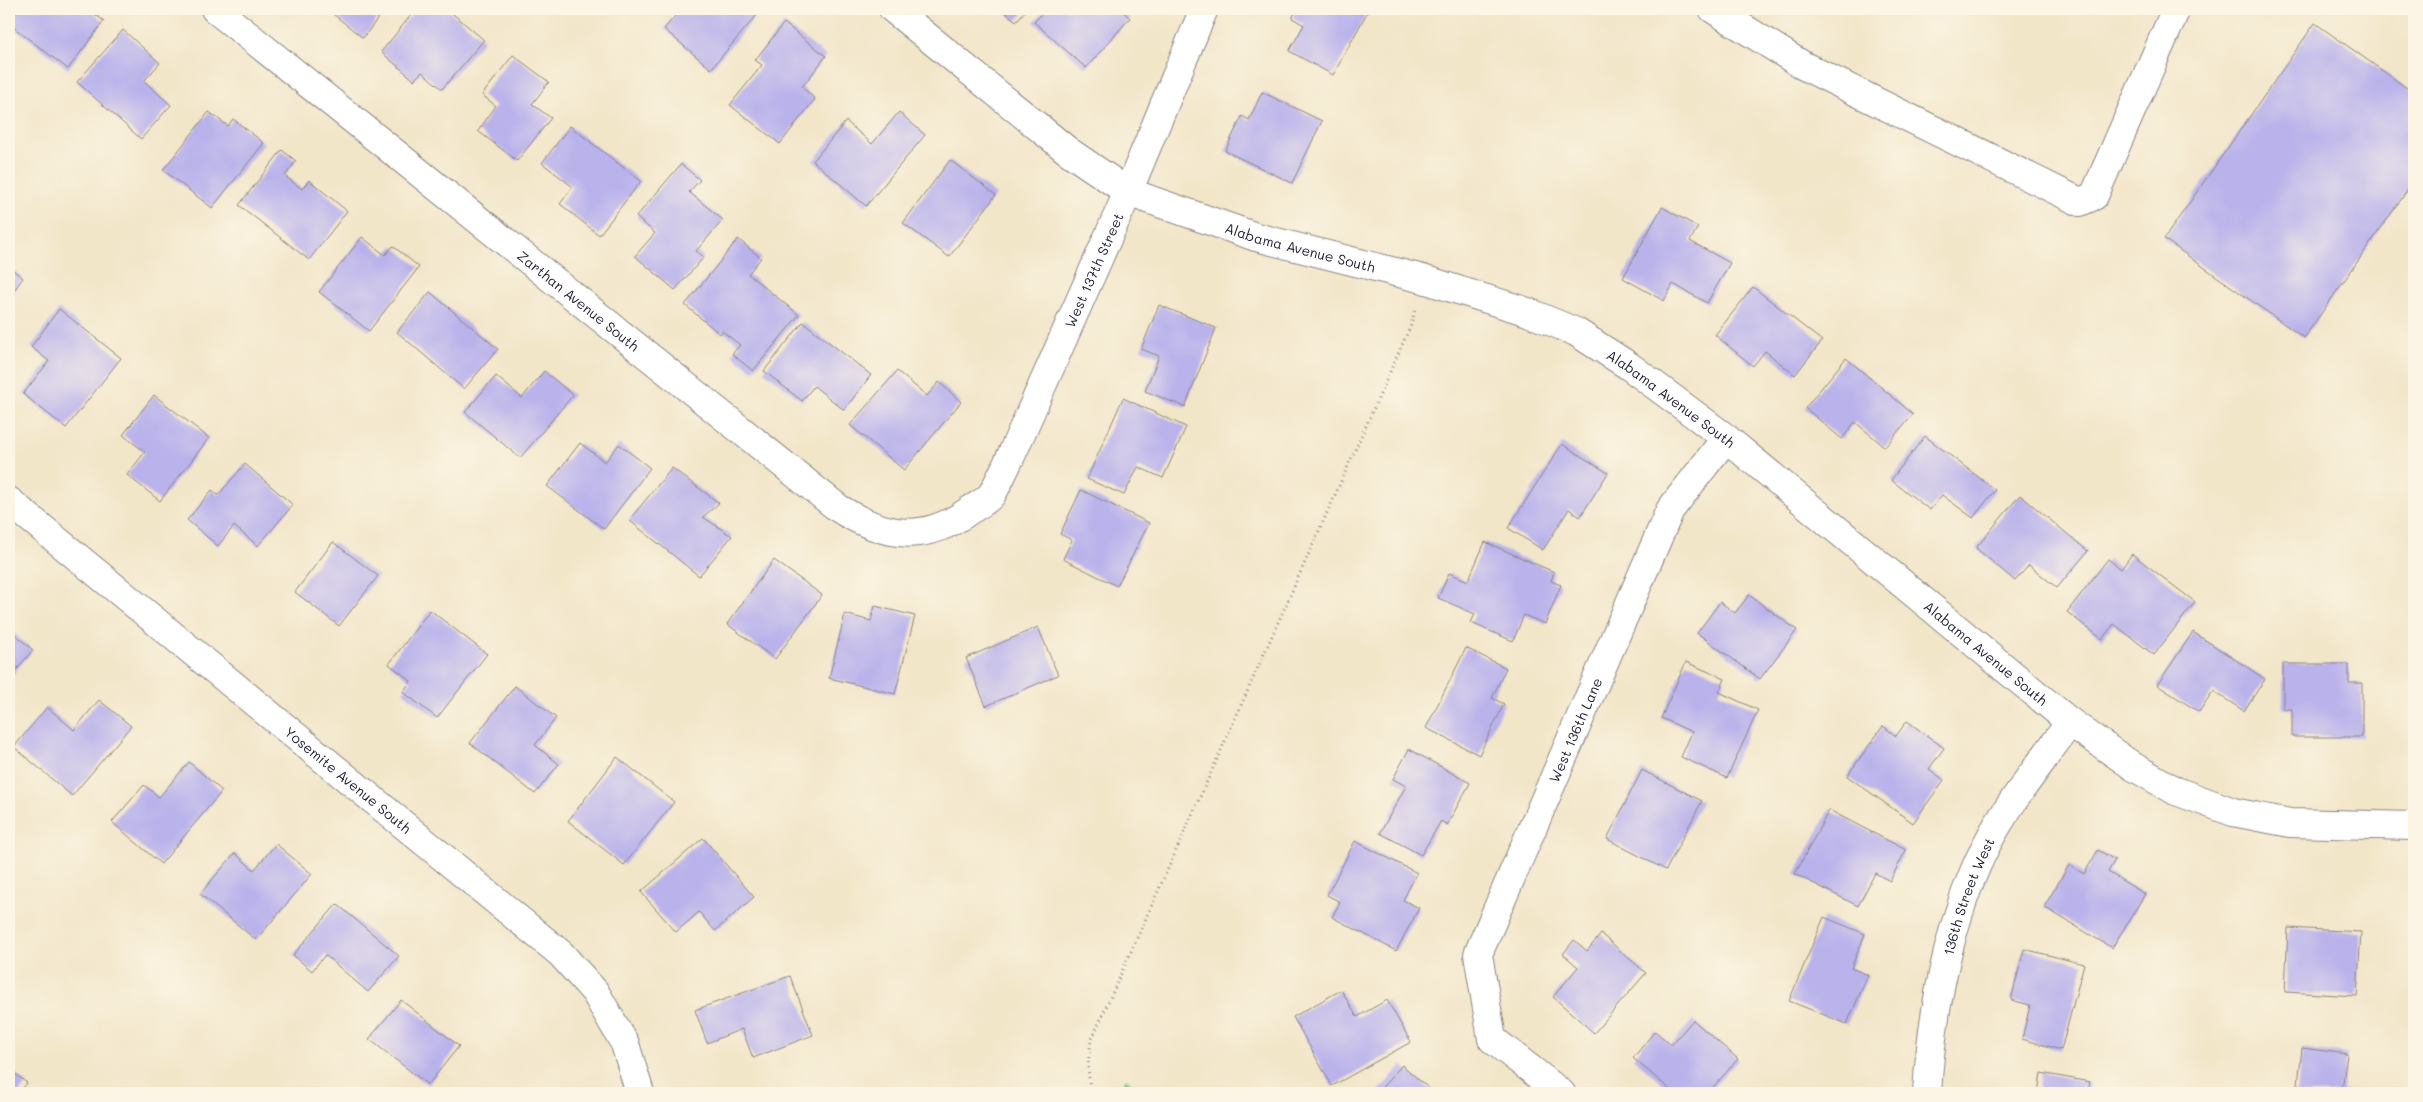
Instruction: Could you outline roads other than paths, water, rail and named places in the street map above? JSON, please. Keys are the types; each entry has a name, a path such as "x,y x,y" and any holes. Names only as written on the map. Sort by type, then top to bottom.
{"street":[{"name":"Zarthan Avenue South","path":"215,9 838,508 864,524 898,533 934,530 962,516"},
{"name":"Alabama Avenue South","path":"893,9 1068,151 1128,192 1256,237 1423,279 1528,312 1576,332 1629,366 1726,438 2070,722 2142,772 2176,790 2233,812 2290,823 2414,826"},
{"name":"West 137th Street","path":"962,516 991,496 995,488 1128,192 1204,9"},
{"path":"1713,9 1804,66 2080,202 2094,196 2176,9"},
{"name":"West 136th Lane","path":"1561,1093 1492,1039 1478,954 1670,510 1726,438"},
{"name":"Yosemite Avenue South","path":"9,501 561,954 595,992 625,1044 640,1093"},
{"name":"136th Street West","path":"1927,1093 1938,992 1952,934 1973,876 1999,822 2070,722"}]}
